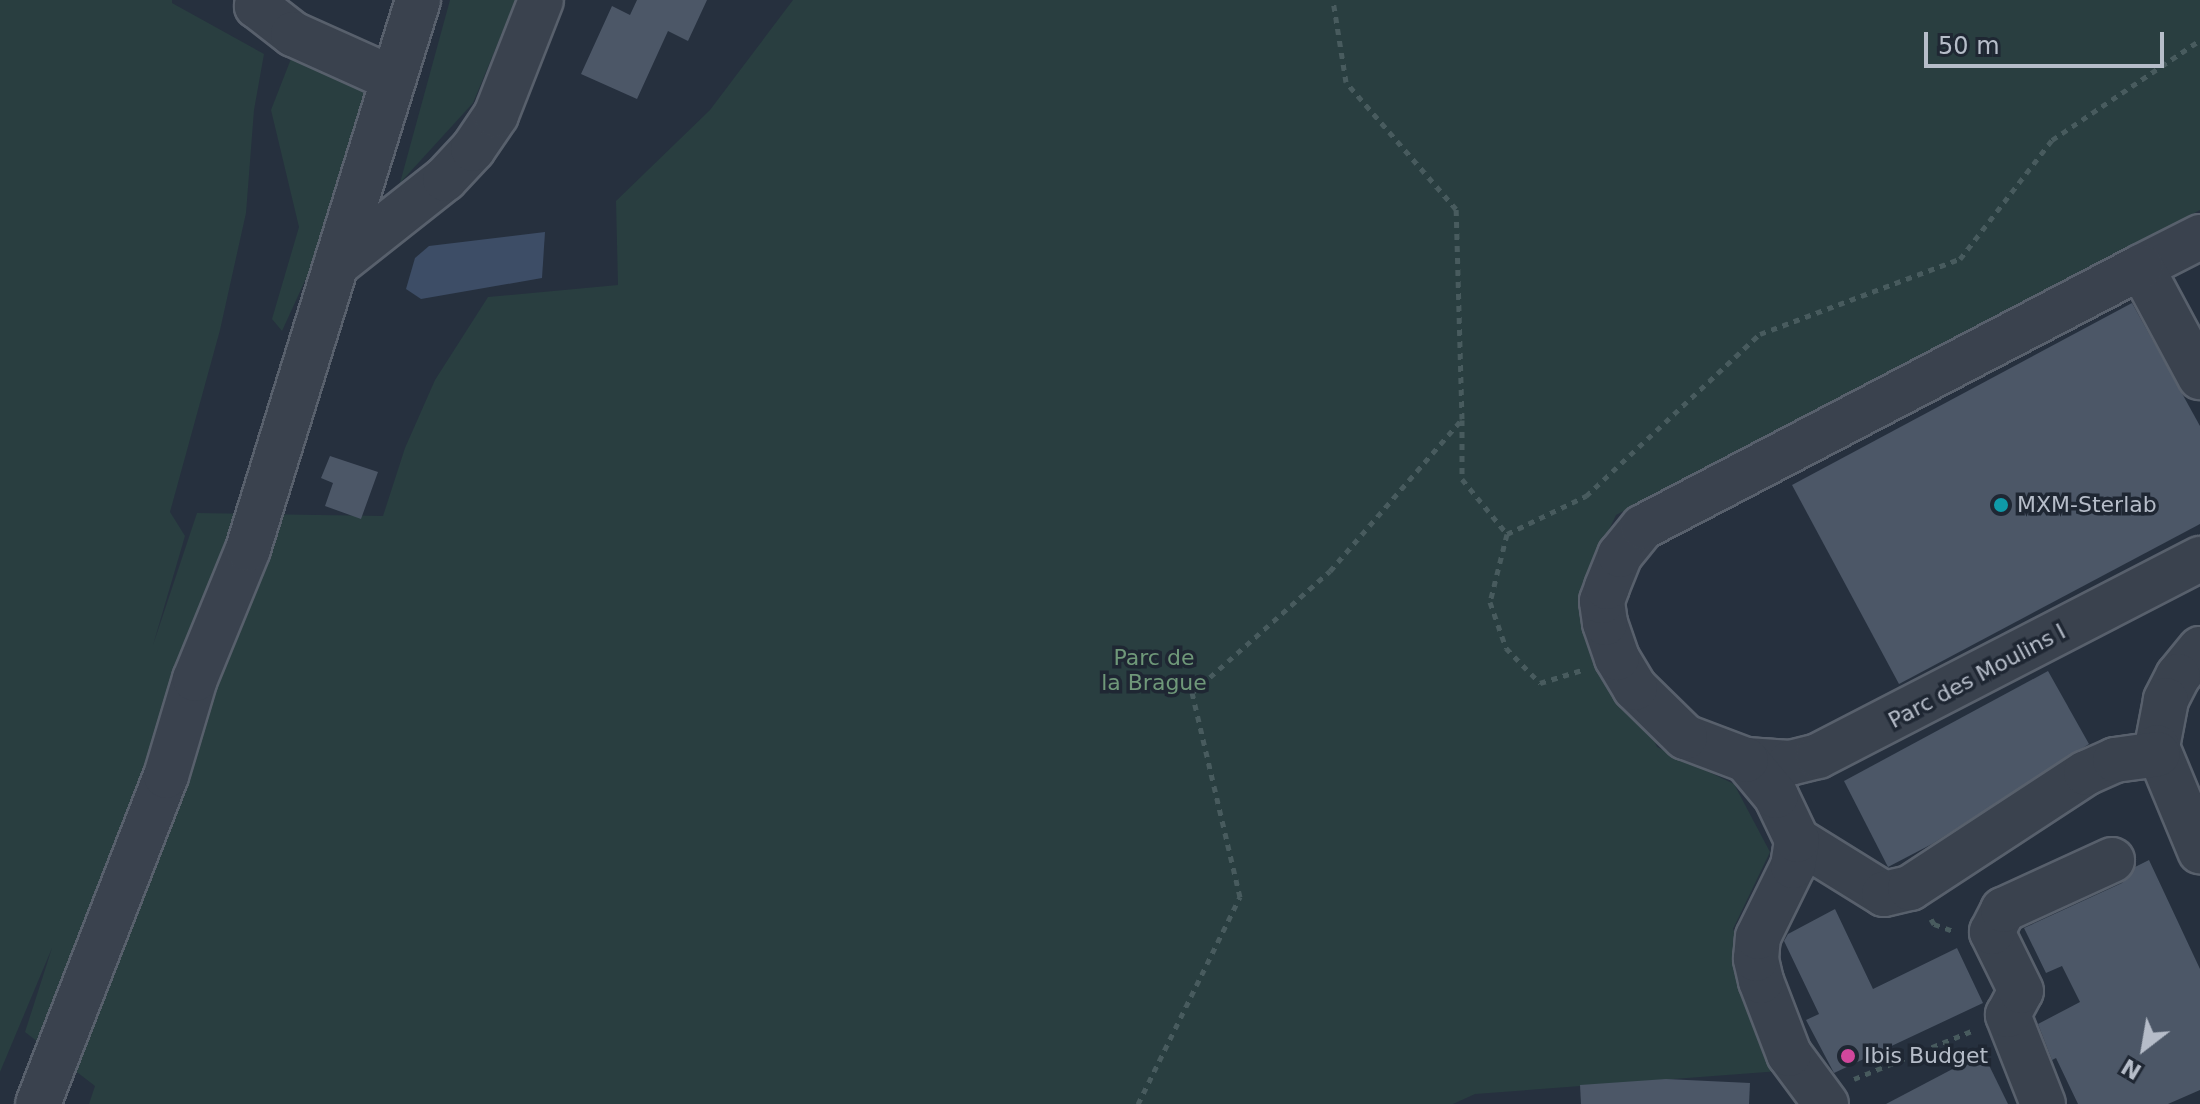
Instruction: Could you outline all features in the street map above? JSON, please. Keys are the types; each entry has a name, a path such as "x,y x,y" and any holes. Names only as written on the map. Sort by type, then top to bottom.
{"lane":[{"path":"260,0 257,6 293,34 393,79"},
{"path":"38,1104 166,776 195,679 248,549 418,0"},
{"path":"336,265 445,179 473,149 496,115 541,0"},
{"path":"2158,754 2115,760 2086,773 1910,888 1884,894 1797,840 1776,796 1746,760 1685,737 1635,688 1617,658 1602,601 1620,555 1643,527 2200,237"},
{"path":"2141,267 2200,377"},
{"name":"Parc des Moulins I","path":"1746,760 1790,763 1818,756 2200,559"},
{"path":"2200,649 2178,676 2166,700 2159,722 2158,754 2200,851"},
{"path":"1797,840 1793,866 1758,937 1756,959 1761,981 1789,1054 1826,1104"},
{"path":"2043,1104 2008,1015 2021,991 1992,932 2003,910 2112,860"}],"path":[{"path":"1333,0 1346,82 1456,209 1462,479 1507,534"},
{"path":"1507,534 1586,496 1760,334 1960,259 2052,140 2200,40"},
{"path":"1138,1104 1240,897 1192,693 1330,571 1462,419"},
{"path":"1507,534 1490,602 1506,648 1540,683 1617,658"},
{"path":"1910,888 1934,924 1970,937 1992,932"},
{"path":"1889,1065 1970,1031"}],"green space":[{"name":"Parc de la Brague","path":"0,0 172,0 172,3 264,54 254,110 246,213 220,330 170,512 185,536 153,645 197,513 383,516 405,448 435,380 488,297 618,285 616,201 710,110 793,0 2200,0 2200,210 1616,515 1586,578 1657,747 1734,784 1770,852 1733,929 1792,1070 1475,1094 1453,1104 89,1104 95,1086 25,1032 52,948 0,1072"},
{"path":"450,0 516,0 473,103 400,183"},
{"path":"296,46 378,97 363,154 282,331 272,319 299,227 271,110"}],"water":[{"path":"545,232 542,278 421,299 406,289 415,258 429,246"}],"building":[{"path":"637,0 707,0 688,41 668,31 637,99 581,74 612,6 630,15"},
{"name":"MXM-Sterlab","path":"2132,303 2200,426 2200,524 1899,684 1792,485"},
{"path":"330,456 378,472 361,519 325,506 333,483 321,478"},
{"path":"2048,671 2089,744 1932,844 1888,867 1844,781"},
{"path":"2149,860 2200,969 2200,1090 2168,1104 2078,1104 2056,1058 2052,1060 2038,1024 2080,1002 2062,966 2046,973 2024,928 2122,883 2135,867"},
{"path":"1835,909 1873,989 1957,948 1983,1003 1834,1073 1806,1020 1819,1014 1784,941 1788,934"},
{"path":"1983,1053 2008,1104 1886,1104"},
{"path":"1666,1079 1750,1083 1749,1104 1581,1104 1580,1085"}],"place":[{"name":"MXM-Sterlab","path":"2001,505"},
{"name":"Ibis Budget","path":"1848,1056"}]}
